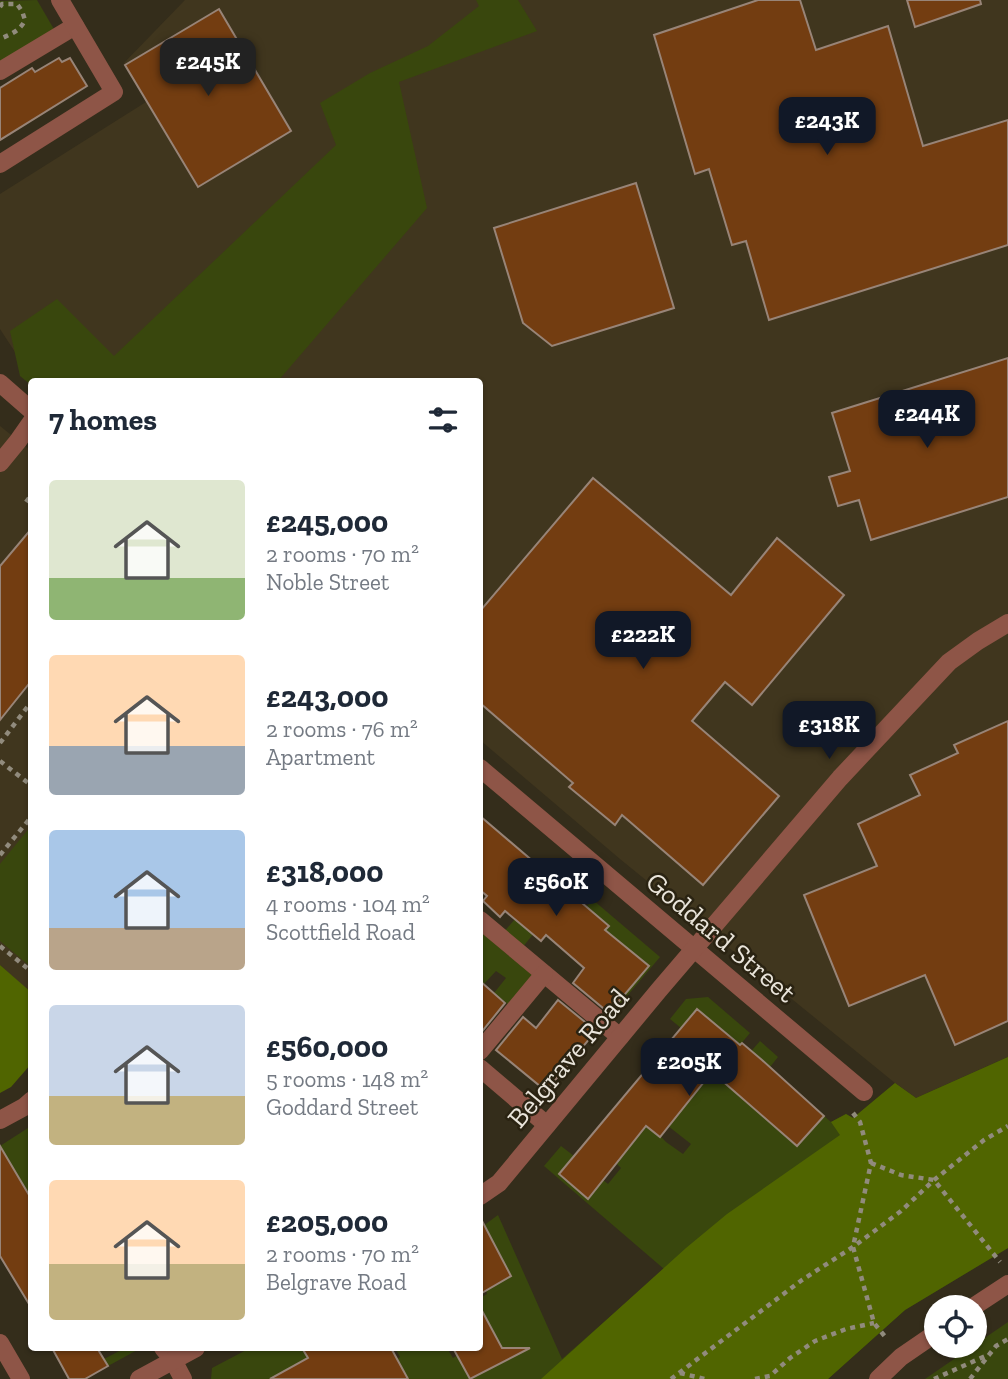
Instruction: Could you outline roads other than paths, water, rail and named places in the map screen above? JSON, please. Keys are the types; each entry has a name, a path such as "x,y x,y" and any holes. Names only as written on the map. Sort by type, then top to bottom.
{"street":[{"path":"0,164 114,92 61,1"},
{"path":"0,71 75,26"},
{"path":"0,383 28,408"},
{"path":"0,463 28,427"},
{"name":"Belgrave Road","path":"483,1194 499,1184 840,778 949,662 1008,623"},
{"name":"Goddard Street","path":"483,771 864,1092"},
{"path":"483,923 620,1037"},
{"path":"483,1047 544,974"},
{"path":"483,1071 547,1125"},
{"path":"0,1120 28,1108"},
{"path":"987,1298 1008,1284"},
{"path":"877,1379 901,1357 924,1341"},
{"path":"0,1343 21,1379"},
{"path":"139,1379 168,1354 183,1379"}]}
